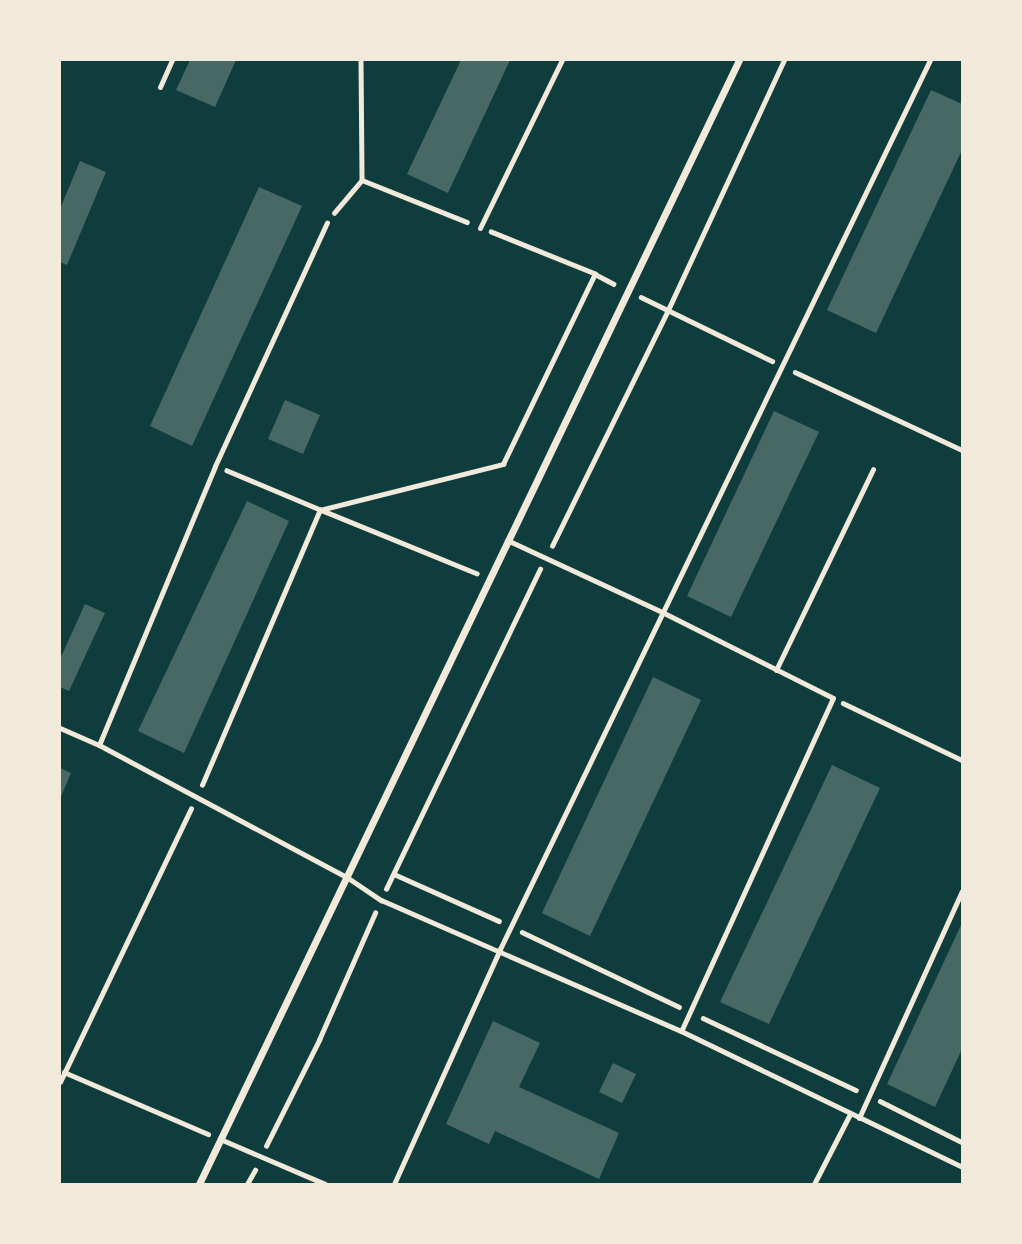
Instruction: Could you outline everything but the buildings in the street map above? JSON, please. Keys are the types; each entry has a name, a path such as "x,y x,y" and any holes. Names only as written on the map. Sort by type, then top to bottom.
{"street":[{"path":"199,1185 348,878 506,539 739,60"}],"lane":[{"path":"160,87 172,60"},
{"path":"480,228 562,60"},
{"path":"394,1185 500,950 930,60"},
{"path":"99,745 215,466 327,222"},
{"path":"776,670 873,469"},
{"path":"506,539 662,612 833,698 681,1031"},
{"path":"60,728 99,745 348,878 382,900 681,1031 962,1167"},
{"path":"859,1118 962,891"},
{"path":"814,1185 850,1114"},
{"path":"220,1139 325,1185"}],"path":[{"path":"327,222 362,180 361,60"},
{"path":"247,1185 319,1040 382,900 546,556 668,310 785,60"},
{"path":"362,180 629,290"},
{"path":"320,510 503,464 595,274"},
{"path":"215,466 488,578"},
{"path":"60,1082 196,799 320,510"},
{"path":"833,698 962,760"},
{"path":"65,1072 220,1139"}]}
